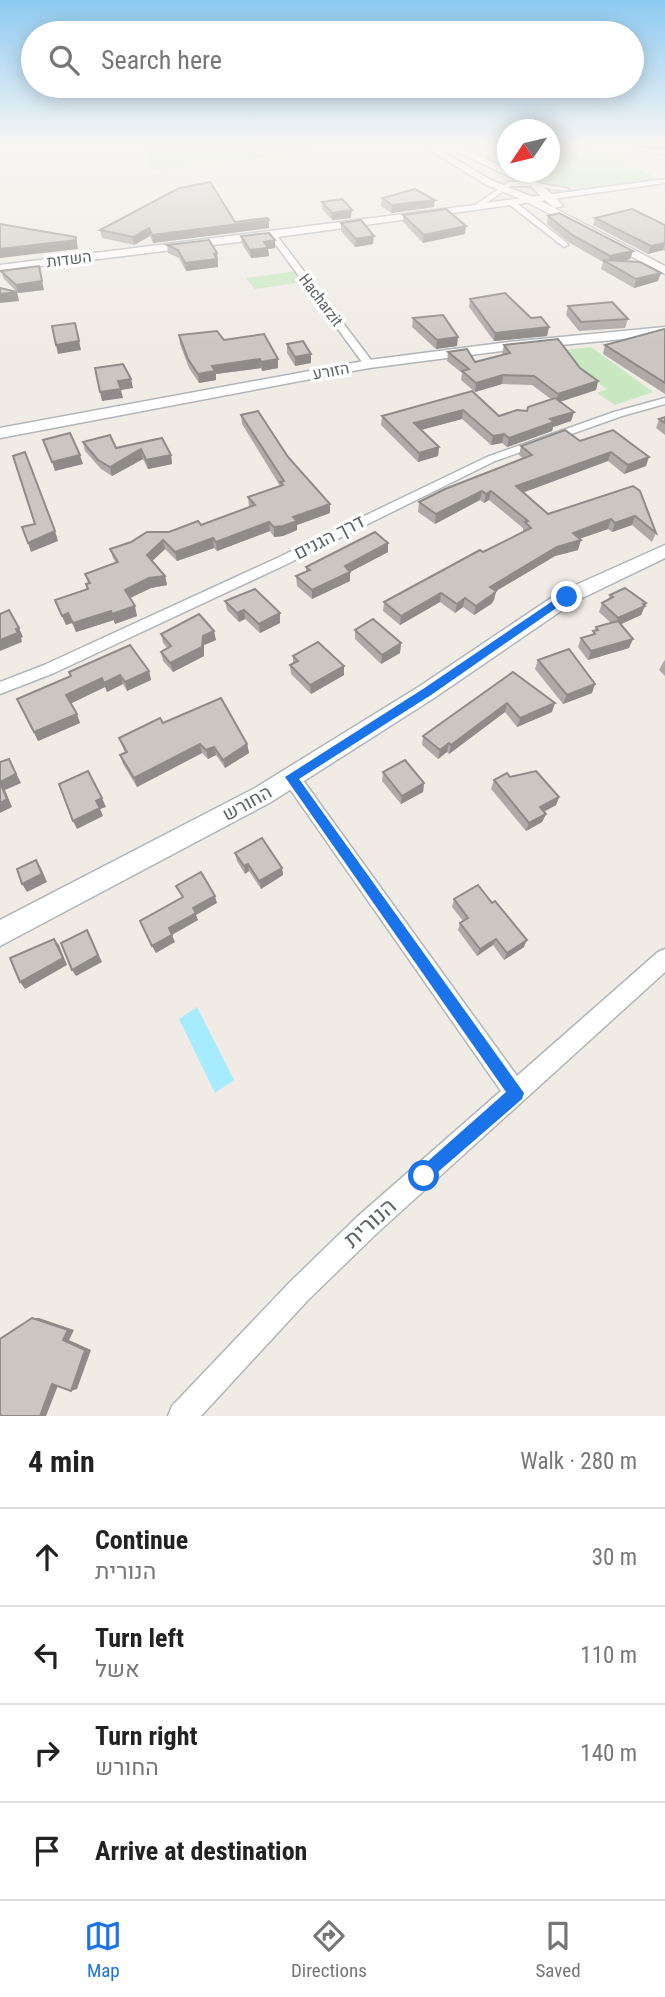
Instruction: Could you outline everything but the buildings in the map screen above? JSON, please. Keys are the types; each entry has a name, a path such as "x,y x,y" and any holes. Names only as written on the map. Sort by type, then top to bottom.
{"street":[{"name":"השדות","path":"0,268 447,212"},
{"path":"524,212 565,245"},
{"path":"554,212 665,271"},
{"path":"567,212 665,264"},
{"name":"Hacharzit","path":"273,235 369,365"},
{"name":"הזורע","path":"0,433 369,365 509,346 665,331"},
{"name":"דרך הגנים","path":"0,688 49,669 280,562 491,459 618,414 665,401"},
{"name":"החורש","path":"0,934 100,883 291,777 427,692 567,597 665,551"},
{"path":"291,777 516,1093"},
{"name":"הנורית","path":"182,1416 299,1291 356,1235 665,959"}],"green space":[{"path":"296,271 304,282 255,289 246,278"},
{"path":"591,347 653,392 615,405 597,393 607,389 576,369 564,350"}],"water":[{"path":"197,1007 234,1080 215,1093 179,1019"}],"route":[{"path":"424,1176 516,1093 291,777 427,692 567,597"}]}
